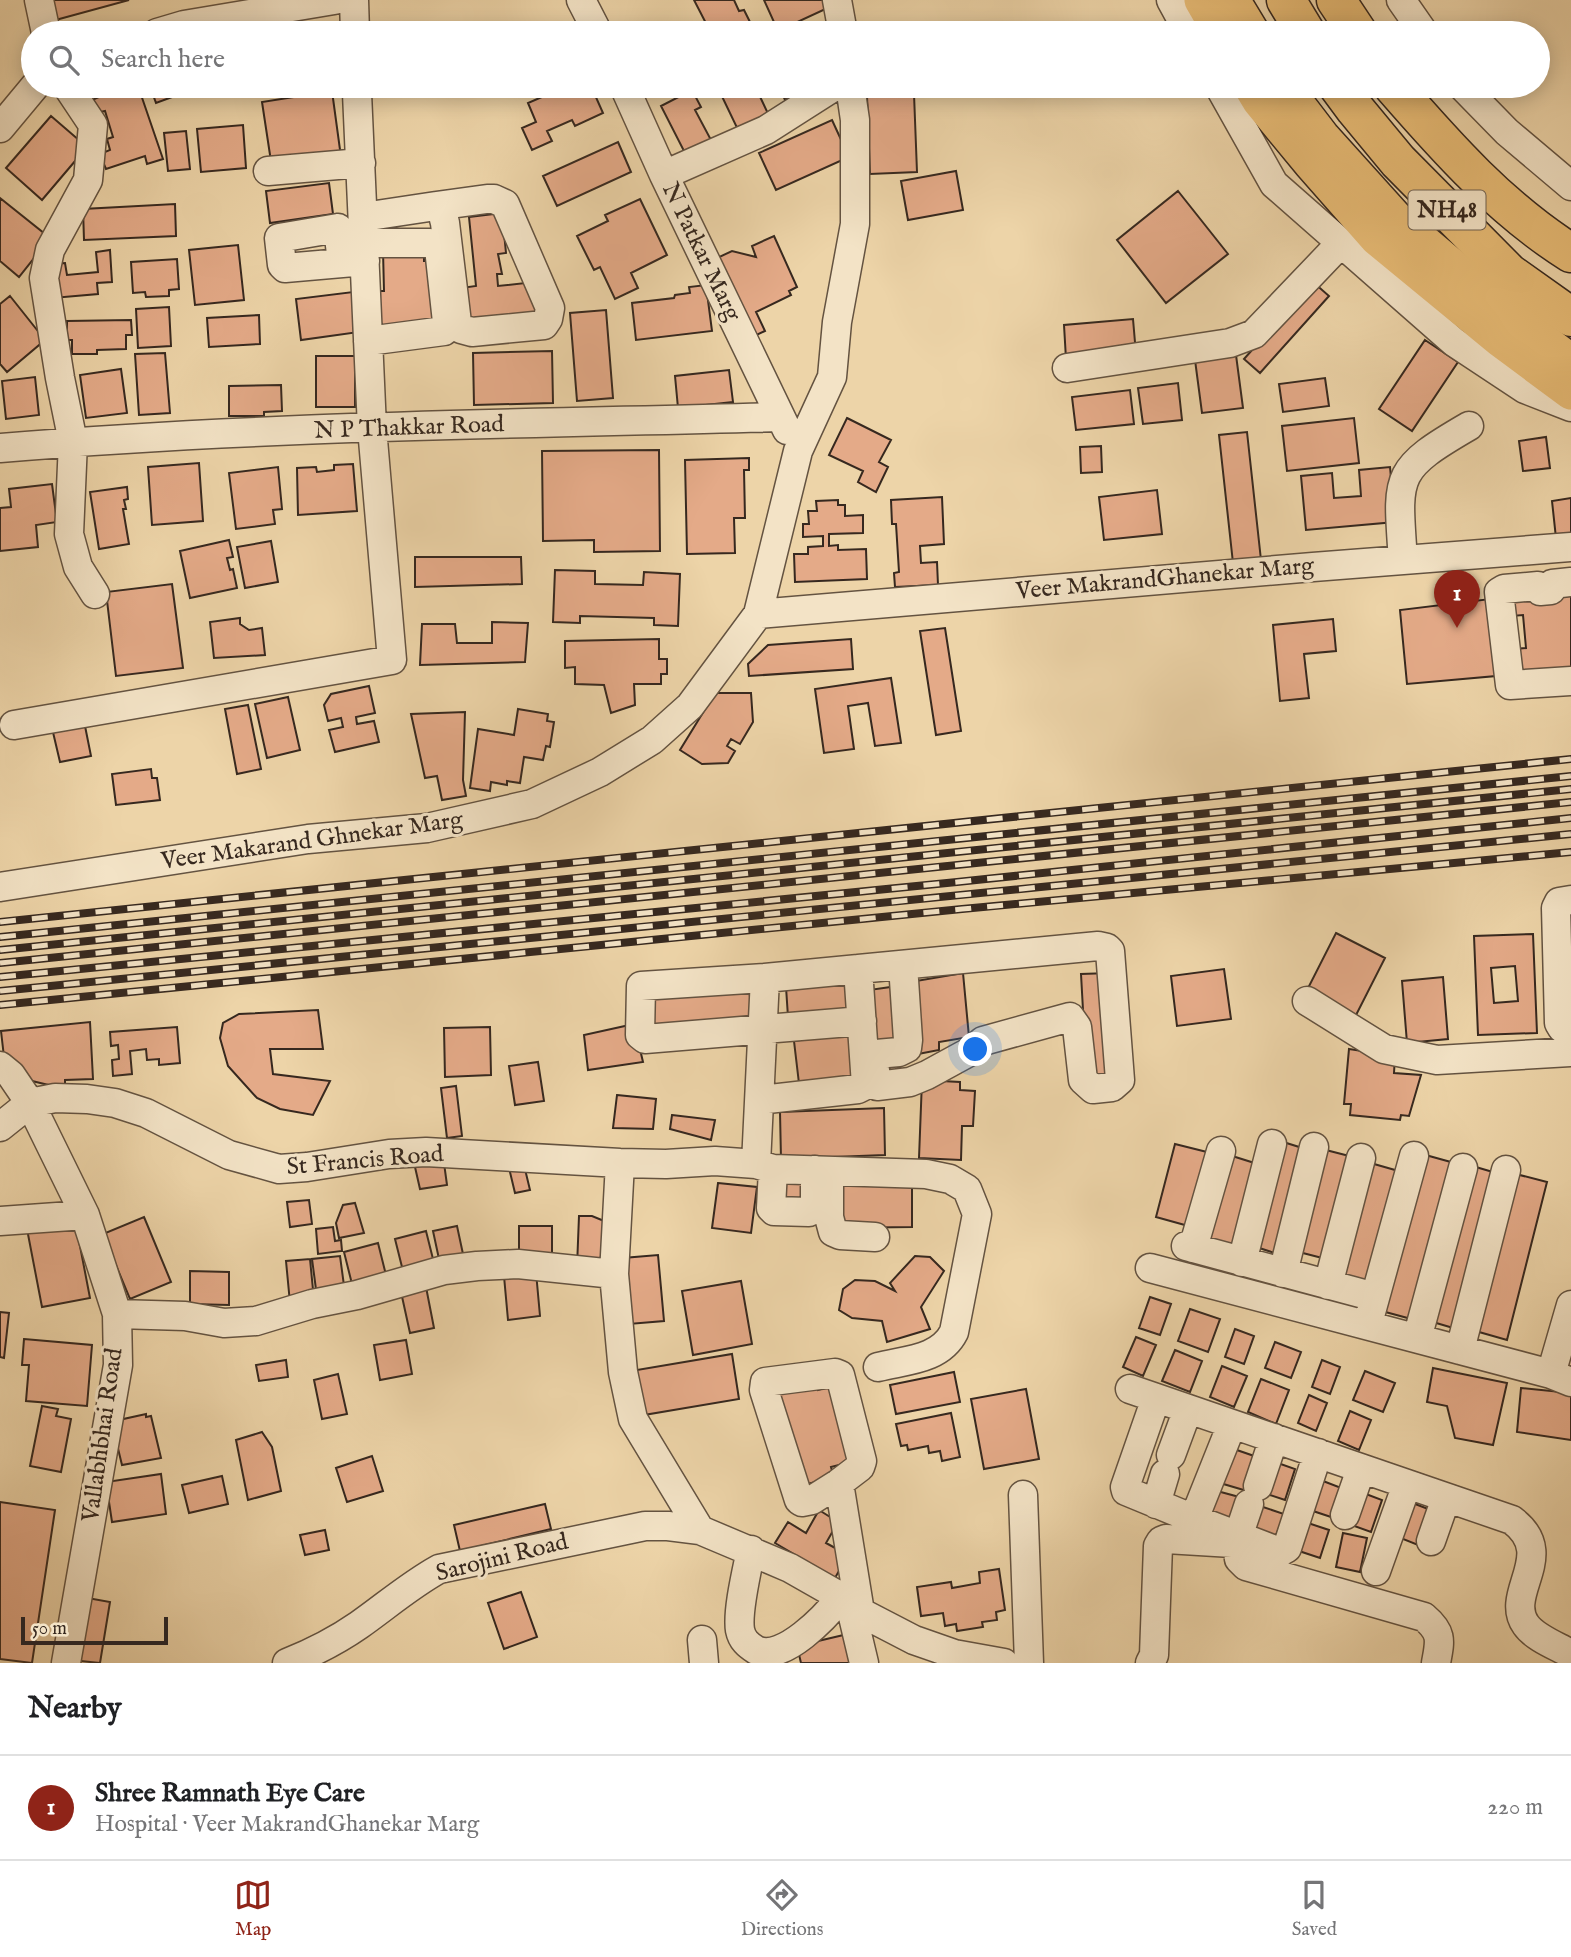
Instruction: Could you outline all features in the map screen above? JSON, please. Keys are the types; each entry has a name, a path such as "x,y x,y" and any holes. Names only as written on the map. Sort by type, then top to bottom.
{"highway":[{"path":"1286,0 1299,21"},
{"path":"1336,0 1350,21"},
{"name":"NH48","path":"1347,98 1398,160 1509,273 1571,317"},
{"name":"NH48","path":"1403,98 1440,140 1536,231 1571,253"}],"main road":[{"path":"1202,0 1214,21"},
{"path":"1232,0 1245,21"},
{"path":"1258,98 1377,238 1507,329 1571,362"},
{"path":"1292,98 1322,137 1395,218 1571,392"}],"street":[{"path":"39,0 43,21"},
{"path":"191,21 212,10 334,0"},
{"path":"354,0 355,21"},
{"path":"581,0 592,21"},
{"path":"837,0 841,21"},
{"path":"1171,0 1182,21"},
{"path":"1401,0 1416,21"},
{"path":"0,128 25,98"},
{"path":"75,98 93,125 88,180 50,250 44,278 73,442 69,534 78,566 94,594"},
{"path":"14,725 391,660 372,428 372,290 362,245 357,98"},
{"name":"N Patkar Marg","path":"633,98 664,175 780,417"},
{"path":"664,175 766,130 816,98"},
{"path":"758,614 798,451 832,377 837,322 855,224 855,120 852,98"},
{"path":"1226,98 1274,184 1340,244 1454,342 1525,389 1571,407"},
{"path":"1474,98 1507,132 1571,187"},
{"path":"268,171 361,163"},
{"path":"362,245 436,206 495,199 505,204 550,308 544,325 472,332 461,329 457,323 445,223 442,211 436,206"},
{"path":"362,245 430,243 439,248 447,327 439,332 374,340"},
{"path":"1067,368 1230,343 1254,334 1340,244"},
{"path":"780,417 798,451"},
{"name":"N P Thakkar Road","path":"0,449 73,442 372,428 780,417"},
{"path":"1403,560 1399,502 1402,480 1410,466 1429,449 1469,426"},
{"name":"Veer MakrandGhanekar Marg","path":"758,614 1571,547"},
{"path":"1511,552 1513,588"},
{"path":"1571,582 1552,584 1551,590 1540,591 1538,586 1499,592 1510,685 1571,681"},
{"name":"Veer Makarand Ghnekar Marg","path":"0,887 308,839 427,828 532,804 600,772 652,740 690,706 758,614"},
{"path":"1571,900 1559,902 1556,908 1559,1023 1562,1027 1571,1028"},
{"path":"858,969 862,1020 877,1086 910,1082 971,1051 983,1041 1070,1017 1077,1027 1083,1080 1093,1088 1112,1087 1120,1080 1112,955 1107,948 1098,946 903,965 858,969 765,978 643,985 639,989 642,1038 862,1020"},
{"path":"869,1055 899,1052 907,1048 903,965"},
{"path":"765,978 760,1100 764,1167 771,1208 775,1211 809,1212 814,1209 822,1170"},
{"path":"1307,1001 1384,1049 1437,1060 1571,1052"},
{"path":"760,1100 862,1088 867,1080 869,1055"},
{"name":"Vallabhbhai Road","path":"0,1066 11,1074 30,1103 85,1214 117,1314 118,1365 66,1663"},
{"name":"St Francis Road","path":"30,1103 55,1098 115,1103 146,1113 229,1155 279,1169 389,1154 426,1152 620,1163 716,1161 764,1167 926,1174 950,1179 967,1189 977,1214 954,1332 949,1342 931,1355 878,1367"},
{"path":"0,1127 30,1103"},
{"path":"1242,1262 1272,1144"},
{"path":"1283,1273 1314,1147"},
{"path":"1222,1150 1190,1247 1328,1285 1371,1311 1561,1378 1571,1305"},
{"path":"1371,1311 1414,1156"},
{"path":"1328,1285 1361,1158"},
{"path":"620,1163 614,1274 623,1372 631,1415 700,1530"},
{"path":"1421,1324 1463,1168"},
{"path":"822,1170 834,1232 839,1235 875,1237"},
{"path":"1462,1343 1506,1170"},
{"path":"0,1222 85,1214"},
{"path":"117,1314 185,1316 224,1323 256,1321 444,1270 477,1266 518,1264 614,1274"},
{"path":"1150,1268 1371,1311 1421,1324 1462,1343"},
{"path":"835,1373 840,1375 862,1461 859,1467 839,1483 812,1500 799,1500 764,1390 765,1382 835,1373"},
{"path":"1318,1453 1287,1548 1280,1552 1130,1494 1125,1487 1143,1393 1318,1453 1361,1469 1512,1520 1524,1529 1530,1545 1531,1562 1521,1599 1526,1625 1571,1654"},
{"path":"1156,1504 1188,1409"},
{"path":"1194,1519 1232,1424"},
{"path":"1238,1536 1274,1438"},
{"path":"1345,1514 1361,1469"},
{"path":"839,1483 851,1605 864,1663"},
{"path":"1376,1571 1407,1484"},
{"path":"1023,1495 1029,1663"},
{"path":"1431,1541 1446,1498"},
{"name":"Sarojini Road","path":"287,1663 327,1644 358,1625 415,1582 439,1569 645,1526 700,1530 751,1549 790,1568 914,1640 954,1654 1004,1663"},
{"path":"1150,1663 1154,1655 1158,1546 1166,1539 1232,1543 1242,1564 1424,1617 1436,1629 1441,1639 1436,1663"},
{"path":"751,1549 740,1629 745,1642 760,1654 794,1646 851,1605"}],"building":[{"path":"46,0 129,0 52,21"},
{"path":"694,0 734,0 739,11 744,10 750,21 705,21"},
{"path":"764,0 829,0 832,6 800,21 773,21"},
{"path":"142,98 163,159 147,164 145,156 106,169 100,154 110,150 107,139 113,137 105,111 96,113 92,100"},
{"path":"154,98 169,98 156,103"},
{"path":"287,98 333,98 341,157 272,168 262,102"},
{"path":"539,98 596,98 603,113 575,126 572,120 547,131 552,141 532,150 522,128 536,122 528,103"},
{"path":"676,98 696,98 701,107 695,110 711,140 685,153 661,106"},
{"path":"723,98 761,98 771,120 740,134"},
{"path":"867,98 914,98 917,172 870,174"},
{"path":"51,116 87,147 42,200 6,168"},
{"path":"832,120 849,157 776,190 759,153"},
{"path":"243,125 246,168 201,172 197,129"},
{"path":"186,131 190,169 168,171 164,133"},
{"path":"618,142 631,172 557,206 543,176"},
{"path":"956,171 963,210 908,220 901,181"},
{"path":"329,183 333,214 270,223 266,191"},
{"path":"1178,191 1228,254 1166,303 1117,240"},
{"path":"0,198 50,238 19,277 0,261"},
{"path":"640,199 667,255 631,273 638,288 615,299 600,267 594,270 577,236 608,221 605,215"},
{"path":"175,204 176,236 84,240 83,209"},
{"path":"502,213 506,253 498,254 502,274 497,274 498,286 534,282 537,317 465,325 461,288 476,286 469,217"},
{"path":"774,236 797,287 789,291 791,295 756,312 765,331 748,339 715,259 732,251 756,257 752,246"},
{"path":"238,245 244,300 195,305 189,250"},
{"path":"110,250 112,282 97,283 98,294 53,298 50,264 65,263 67,275 98,272 96,252"},
{"path":"424,250 424,261 439,261 440,325 380,334 379,291 384,291 383,251"},
{"path":"177,259 179,289 169,290 169,296 146,297 145,292 133,293 131,262"},
{"path":"1313,282 1329,296 1260,373 1244,359"},
{"path":"706,285 712,331 636,340 632,303 674,298 675,295 690,293 689,287"},
{"path":"353,292 359,332 301,340 296,299"},
{"path":"10,296 45,340 7,372 0,364 0,304"},
{"path":"169,307 171,346 138,348 136,309"},
{"path":"606,310 613,398 577,401 570,313"},
{"path":"259,315 260,344 209,347 207,318"},
{"path":"1133,319 1136,354 1066,359 1064,325"},
{"path":"131,320 132,335 126,335 126,349 97,350 97,354 72,354 72,340 67,340 67,321"},
{"path":"1425,340 1458,362 1412,431 1379,409"},
{"path":"552,351 553,403 474,405 473,353"},
{"path":"165,353 170,413 139,415 135,354"},
{"path":"1236,355 1243,408 1202,413 1195,360"},
{"path":"316,356 355,356 355,407 316,407"},
{"path":"121,369 127,413 86,418 80,375"},
{"path":"729,370 733,402 678,408 675,376"},
{"path":"35,377 39,415 6,419 2,381"},
{"path":"1325,378 1329,406 1283,412 1279,384"},
{"path":"1178,383 1182,420 1143,424 1138,388"},
{"path":"281,385 282,411 264,412 264,416 229,416 229,386"},
{"path":"1130,390 1134,424 1076,430 1072,397"},
{"path":"847,418 891,440 879,462 888,467 876,492 858,482 863,471 829,455"},
{"path":"1354,418 1359,463 1287,471 1282,426"},
{"path":"1247,432 1261,560 1233,563 1219,435"},
{"path":"1546,437 1550,468 1523,471 1519,441"},
{"path":"1101,446 1102,472 1081,473 1080,447"},
{"path":"659,450 660,551 594,552 594,540 543,541 542,451"},
{"path":"749,458 749,470 744,470 745,518 734,518 735,553 687,554 685,460"},
{"path":"199,463 203,521 152,525 148,467"},
{"path":"353,464 357,511 298,515 297,468 316,467 317,472 334,470 334,465"},
{"path":"278,467 282,509 273,510 275,524 236,529 229,473"},
{"path":"1390,467 1395,522 1306,530 1301,476 1332,473 1334,498 1361,496 1359,470"},
{"path":"52,484 57,522 36,525 38,547 0,551 0,508 11,507 9,489"},
{"path":"127,487 128,499 124,500 126,509 123,509 129,544 99,549 90,492"},
{"path":"1157,490 1162,534 1104,540 1099,497"},
{"path":"942,497 944,544 920,546 921,563 937,562 938,585 895,587 894,573 899,572 896,524 892,524 891,500"},
{"path":"1571,498 1571,536 1556,538 1552,501"},
{"path":"838,500 838,505 845,505 845,516 863,515 863,533 829,534 829,546 838,545 838,550 866,549 867,579 795,582 794,554 808,554 808,547 823,546 823,536 803,537 803,524 809,524 808,511 817,511 816,501"},
{"path":"229,540 233,557 227,558 230,570 233,569 237,588 190,598 180,551"},
{"path":"271,541 278,582 245,588 237,547"},
{"path":"415,557 521,557 522,584 415,587"},
{"path":"555,570 595,571 595,584 643,585 644,572 680,574 678,626 654,625 654,618 580,616 580,623 553,622"},
{"path":"172,584 183,668 116,676 106,592"},
{"path":"1571,588 1571,670 1516,675 1514,649 1526,648 1523,615 1512,616 1510,594"},
{"path":"1490,599 1496,676 1407,684 1400,610"},
{"path":"240,618 240,624 249,630 262,628 265,655 214,658 210,622"},
{"path":"1333,619 1336,651 1304,654 1309,698 1280,701 1273,625"},
{"path":"492,622 528,623 525,662 420,665 422,624 455,624 457,643 492,643"},
{"path":"945,628 961,731 936,735 920,631"},
{"path":"659,639 659,659 667,659 667,674 661,674 661,684 634,684 635,705 611,713 604,685 575,684 575,667 565,668 565,641"},
{"path":"851,639 853,669 749,676 748,664 768,645"},
{"path":"891,678 901,743 875,746 868,703 848,706 854,749 824,753 815,689"},
{"path":"369,686 375,713 356,717 357,724 374,721 379,742 335,752 329,730 343,727 341,718 328,721 324,705 331,694"},
{"path":"715,693 751,693 753,722 740,744 731,739 727,746 735,751 728,763 702,764 680,750"},
{"path":"288,697 300,750 267,758 255,704"},
{"path":"248,705 261,769 237,774 225,709"},
{"path":"518,709 548,714 547,721 554,722 550,747 546,746 543,760 524,757 520,783 507,781 507,785 491,782 490,791 470,788 478,729 514,735"},
{"path":"465,712 463,780 466,796 442,800 437,776 425,778 411,714"},
{"path":"84,721 91,756 60,762 52,728"},
{"path":"151,769 152,778 157,778 160,800 116,805 112,774"},
{"path":"1336,933 1385,958 1353,1021 1304,996"},
{"path":"1533,934 1537,1033 1478,1035 1474,936","holes":["1515,966 1518,1001 1494,1003 1491,968"]},
{"path":"1224,969 1231,1019 1177,1026 1171,976"},
{"path":"963,973 969,1037 939,1042 939,1050 918,1054 916,981"},
{"path":"1110,973 1116,1080 1087,1082 1081,974"},
{"path":"1443,977 1448,1039 1407,1043 1402,981"},
{"path":"853,982 855,1012 788,1017 786,987"},
{"path":"749,984 752,1024 652,1032 648,992"},
{"path":"898,986 903,1045 873,1049 869,990"},
{"path":"318,1010 323,1049 270,1049 273,1074 330,1081 313,1115 280,1109 257,1098 228,1066 220,1038 223,1023 239,1014"},
{"path":"90,1022 93,1079 65,1080 65,1088 28,1080 4,1057 1,1031"},
{"path":"634,1024 643,1062 588,1070 584,1035"},
{"path":"177,1027 180,1063 159,1065 159,1059 147,1060 146,1049 130,1051 132,1074 113,1076 112,1060 119,1059 118,1045 111,1046 110,1032"},
{"path":"490,1027 491,1075 445,1077 444,1028"},
{"path":"854,1032 861,1084 800,1092 794,1041"},
{"path":"1349,1049 1395,1056 1394,1073 1421,1075 1409,1116 1401,1115 1400,1120 1350,1115 1351,1104 1344,1104"},
{"path":"538,1062 544,1101 515,1105 509,1066"},
{"path":"922,1080 960,1082 960,1090 975,1091 973,1126 962,1126 961,1160 919,1158"},
{"path":"456,1086 462,1136 447,1138 441,1088"},
{"path":"617,1095 656,1099 653,1129 613,1128"},
{"path":"884,1108 885,1155 781,1159 780,1112"},
{"path":"672,1115 715,1120 711,1140 670,1129"},
{"path":"1280,1141 1312,1151 1281,1255 1250,1245"},
{"path":"1175,1144 1211,1153 1192,1227 1156,1217"},
{"path":"1322,1149 1357,1158 1330,1260 1295,1251"},
{"path":"1422,1154 1458,1164 1415,1320 1378,1310"},
{"path":"1229,1155 1264,1166 1239,1253 1203,1242"},
{"path":"1367,1162 1402,1172 1369,1285 1335,1274"},
{"path":"444,1163 447,1185 420,1189 415,1167"},
{"path":"524,1165 530,1190 515,1193 509,1168"},
{"path":"1469,1165 1503,1175 1460,1330 1426,1320"},
{"path":"777,1170 815,1173 813,1205 774,1202"},
{"path":"1512,1173 1547,1182 1507,1340 1472,1330"},
{"path":"912,1179 912,1227 836,1228 836,1180"},
{"path":"718,1183 757,1187 751,1233 712,1228"},
{"path":"309,1200 312,1224 290,1227 287,1202"},
{"path":"355,1203 364,1233 339,1238 336,1223 343,1205"},
{"path":"579,1216 592,1216 609,1223 608,1268 577,1267"},
{"path":"144,1217 171,1282 130,1299 103,1234"},
{"path":"75,1220 90,1298 42,1307 27,1229"},
{"path":"457,1226 463,1254 439,1259 433,1231"},
{"path":"519,1226 552,1226 552,1256 519,1255"},
{"path":"333,1227 335,1241 341,1240 342,1251 318,1254 316,1229"},
{"path":"426,1231 434,1263 403,1271 395,1239"},
{"path":"378,1243 387,1279 353,1288 344,1252"},
{"path":"658,1255 664,1321 629,1324 623,1258"},
{"path":"340,1256 345,1293 317,1297 312,1259"},
{"path":"915,1256 930,1257 944,1271 921,1307 930,1329 887,1342 882,1321 852,1318 839,1310 843,1289 855,1280 875,1281 895,1291 890,1283"},
{"path":"310,1259 314,1300 290,1303 286,1261"},
{"path":"190,1271 229,1272 229,1305 190,1304"},
{"path":"536,1272 540,1316 508,1320 504,1276"},
{"path":"741,1281 752,1344 693,1355 682,1291"},
{"path":"426,1287 434,1328 410,1333 401,1292"},
{"path":"1150,1297 1171,1304 1160,1335 1139,1328"},
{"path":"1190,1309 1220,1319 1208,1352 1178,1341"},
{"path":"0,1312 9,1313 4,1358 0,1357"},
{"path":"1235,1329 1254,1336 1244,1364 1225,1357"},
{"path":"1136,1337 1156,1345 1143,1376 1123,1367"},
{"path":"24,1339 92,1345 87,1406 26,1401 29,1365 22,1365"},
{"path":"406,1340 412,1374 380,1380 374,1345"},
{"path":"1275,1342 1301,1352 1291,1378 1265,1368"},
{"path":"1175,1350 1202,1361 1190,1392 1162,1381"},
{"path":"732,1354 739,1399 632,1417 625,1372"},
{"path":"286,1360 288,1377 259,1381 256,1365"},
{"path":"1322,1360 1340,1367 1330,1394 1312,1387"},
{"path":"1222,1366 1247,1376 1234,1407 1210,1397"},
{"path":"1433,1368 1507,1383 1493,1445 1455,1438 1447,1406 1427,1402"},
{"path":"1365,1371 1395,1383 1383,1412 1353,1400"},
{"path":"954,1372 960,1402 896,1414 890,1385"},
{"path":"338,1374 347,1414 322,1419 314,1380"},
{"path":"815,1378 818,1390 838,1384 859,1460 831,1467 834,1478 798,1486 768,1392"},
{"path":"1261,1379 1289,1390 1276,1424 1248,1412"},
{"path":"1521,1388 1571,1393 1571,1440 1517,1432"},
{"path":"1026,1389 1039,1459 984,1469 971,1399"},
{"path":"1309,1395 1327,1403 1316,1431 1298,1423"},
{"path":"42,1406 58,1409 56,1416 71,1419 61,1472 30,1466"},
{"path":"1350,1411 1371,1420 1359,1450 1338,1441"},
{"path":"951,1413 960,1457 942,1461 940,1451 929,1453 928,1446 908,1450 907,1445 901,1446 896,1424"},
{"path":"146,1414 146,1417 151,1416 161,1458 122,1465 113,1428 119,1420"},
{"path":"262,1432 272,1447 281,1491 248,1500 236,1440"},
{"path":"1231,1448 1257,1457 1247,1491 1220,1483"},
{"path":"372,1456 383,1491 347,1502 336,1468"},
{"path":"1275,1462 1295,1469 1285,1500 1264,1493"},
{"path":"161,1474 166,1514 112,1522 106,1482"},
{"path":"222,1476 228,1504 189,1513 182,1485"},
{"path":"1323,1481 1344,1489 1334,1518 1313,1511"},
{"path":"1217,1491 1243,1498 1235,1527 1209,1520"},
{"path":"1358,1491 1382,1500 1371,1532 1346,1523"},
{"path":"0,1502 55,1510 32,1663 0,1659"},
{"path":"1410,1502 1436,1512 1423,1547 1398,1537"},
{"path":"545,1504 551,1529 460,1551 454,1525"},
{"path":"1257,1505 1284,1514 1273,1544 1247,1535"},
{"path":"819,1510 838,1522 826,1543 848,1555 835,1578 775,1543 788,1522 806,1533"},
{"path":"1305,1522 1329,1530 1320,1558 1296,1550"},
{"path":"325,1530 329,1550 305,1555 300,1535"},
{"path":"1343,1533 1367,1538 1360,1572 1336,1567"},
{"path":"999,1569 1005,1610 996,1612 997,1620 982,1622 983,1627 957,1631 956,1624 945,1626 943,1613 921,1616 917,1587 951,1582 952,1588 980,1583 979,1572"},
{"path":"521,1592 537,1637 504,1649 488,1603"},
{"path":"82,1597 110,1602 100,1663 71,1660"},
{"path":"852,1633 859,1663 801,1663 797,1646"}],"railway":[{"path":"0,922 1571,759"},
{"path":"0,937 1571,776"},
{"path":"0,950 1571,789"},
{"path":"0,963 1571,802"},
{"path":"0,977 1571,818"},
{"path":"0,991 1571,834"},
{"path":"0,1005 962,909 1571,852"}],"place":[{"name":"Shree Ramnath Eye Care","path":"1457,628"}]}
